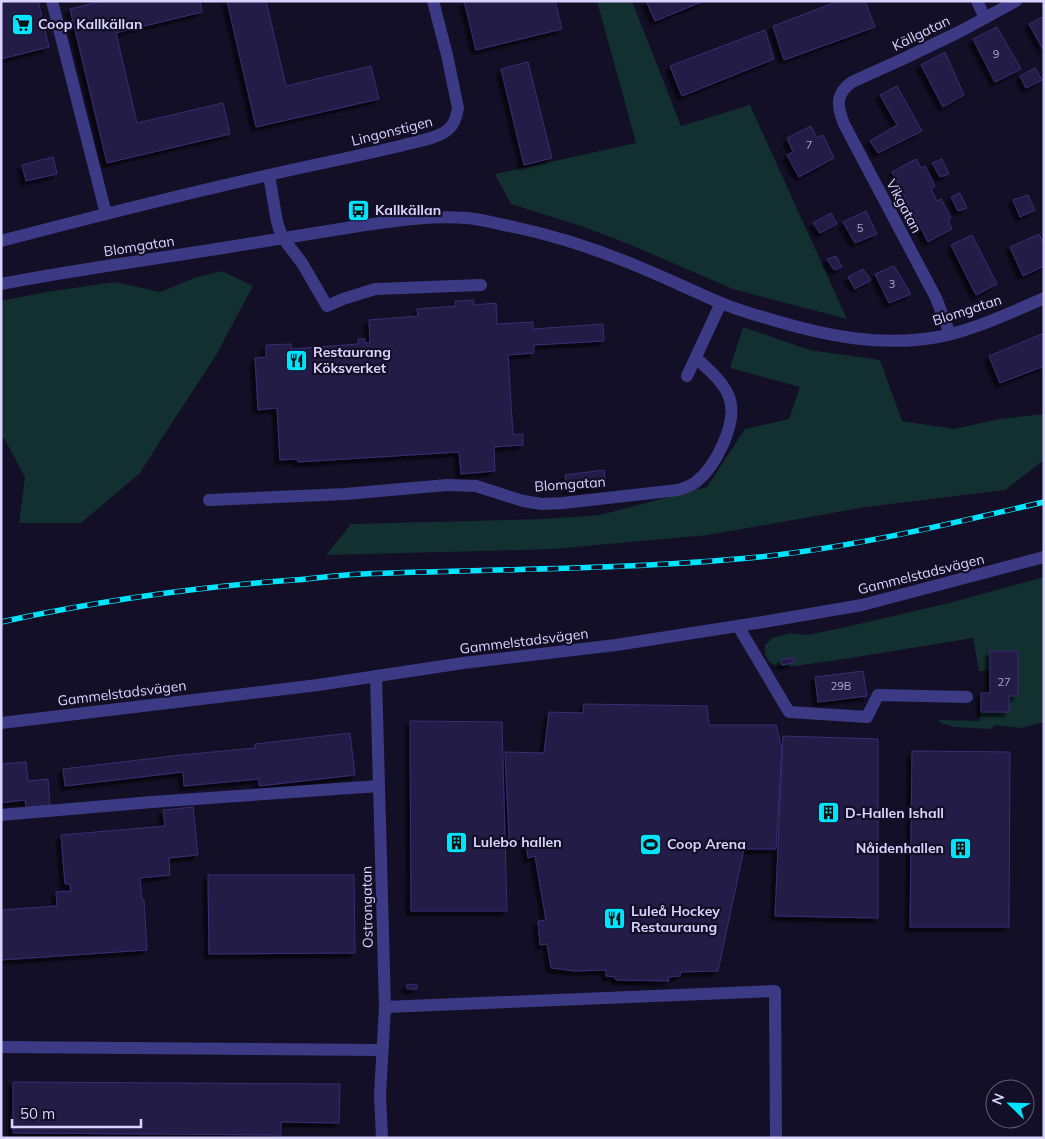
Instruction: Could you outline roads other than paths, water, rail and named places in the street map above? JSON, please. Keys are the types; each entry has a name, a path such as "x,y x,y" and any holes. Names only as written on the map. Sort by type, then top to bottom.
{"street":[{"path":"52,1 106,214"},
{"name":"Lingonstigen","path":"1,240 263,172 379,150 443,134 454,125 458,108 433,1"},
{"path":"977,1 985,18"},
{"name":"Källgatan","path":"841,92 852,82 905,58 1016,1"},
{"name":"Vikgatan","path":"841,92 838,102 844,124 936,298 950,334"},
{"path":"263,172 282,237 302,263 327,306 375,289 481,284"},
{"name":"Blomgatan","path":"1,284 282,237 412,218 440,216 469,218 573,242 624,260 742,311 822,334 848,338 899,341 938,337 992,320 1044,298"},
{"path":"687,376 721,303"},
{"name":"Blomgatan","path":"209,500 345,494 447,485 476,486 523,501 542,504 678,490 694,484 706,473 726,436 732,413 730,398 720,381 696,358"},
{"name":"Gammelstadsvägen","path":"1,723 318,685 463,663 616,645 738,626 862,605 1044,557"},
{"path":"738,626 789,712 867,717 878,695 967,698"},
{"name":"Ostrongatan","path":"376,676 385,1006 380,1096 382,1138"},
{"path":"1,815 379,786"},
{"path":"385,1006 775,991 776,1138"},
{"path":"1,1047 382,1050"}],"railway":[{"path":"1,622 147,596 345,575 610,567 795,553 866,541 1044,502"}],"place":[{"name":"Coop Kallkällan","path":"22,24"},
{"name":"Kallkällan","path":"359,210"},
{"name":"Restaurang Köksverket","path":"297,360"},
{"name":"D-Hallen Ishall","path":"829,813"},
{"name":"Lulebo hallen","path":"457,842"},
{"name":"Coop Arena","path":"651,844"},
{"name":"Nåidenhallen","path":"960,848"},
{"name":"Luleå Hockey Restauraung","path":"615,919"}]}
